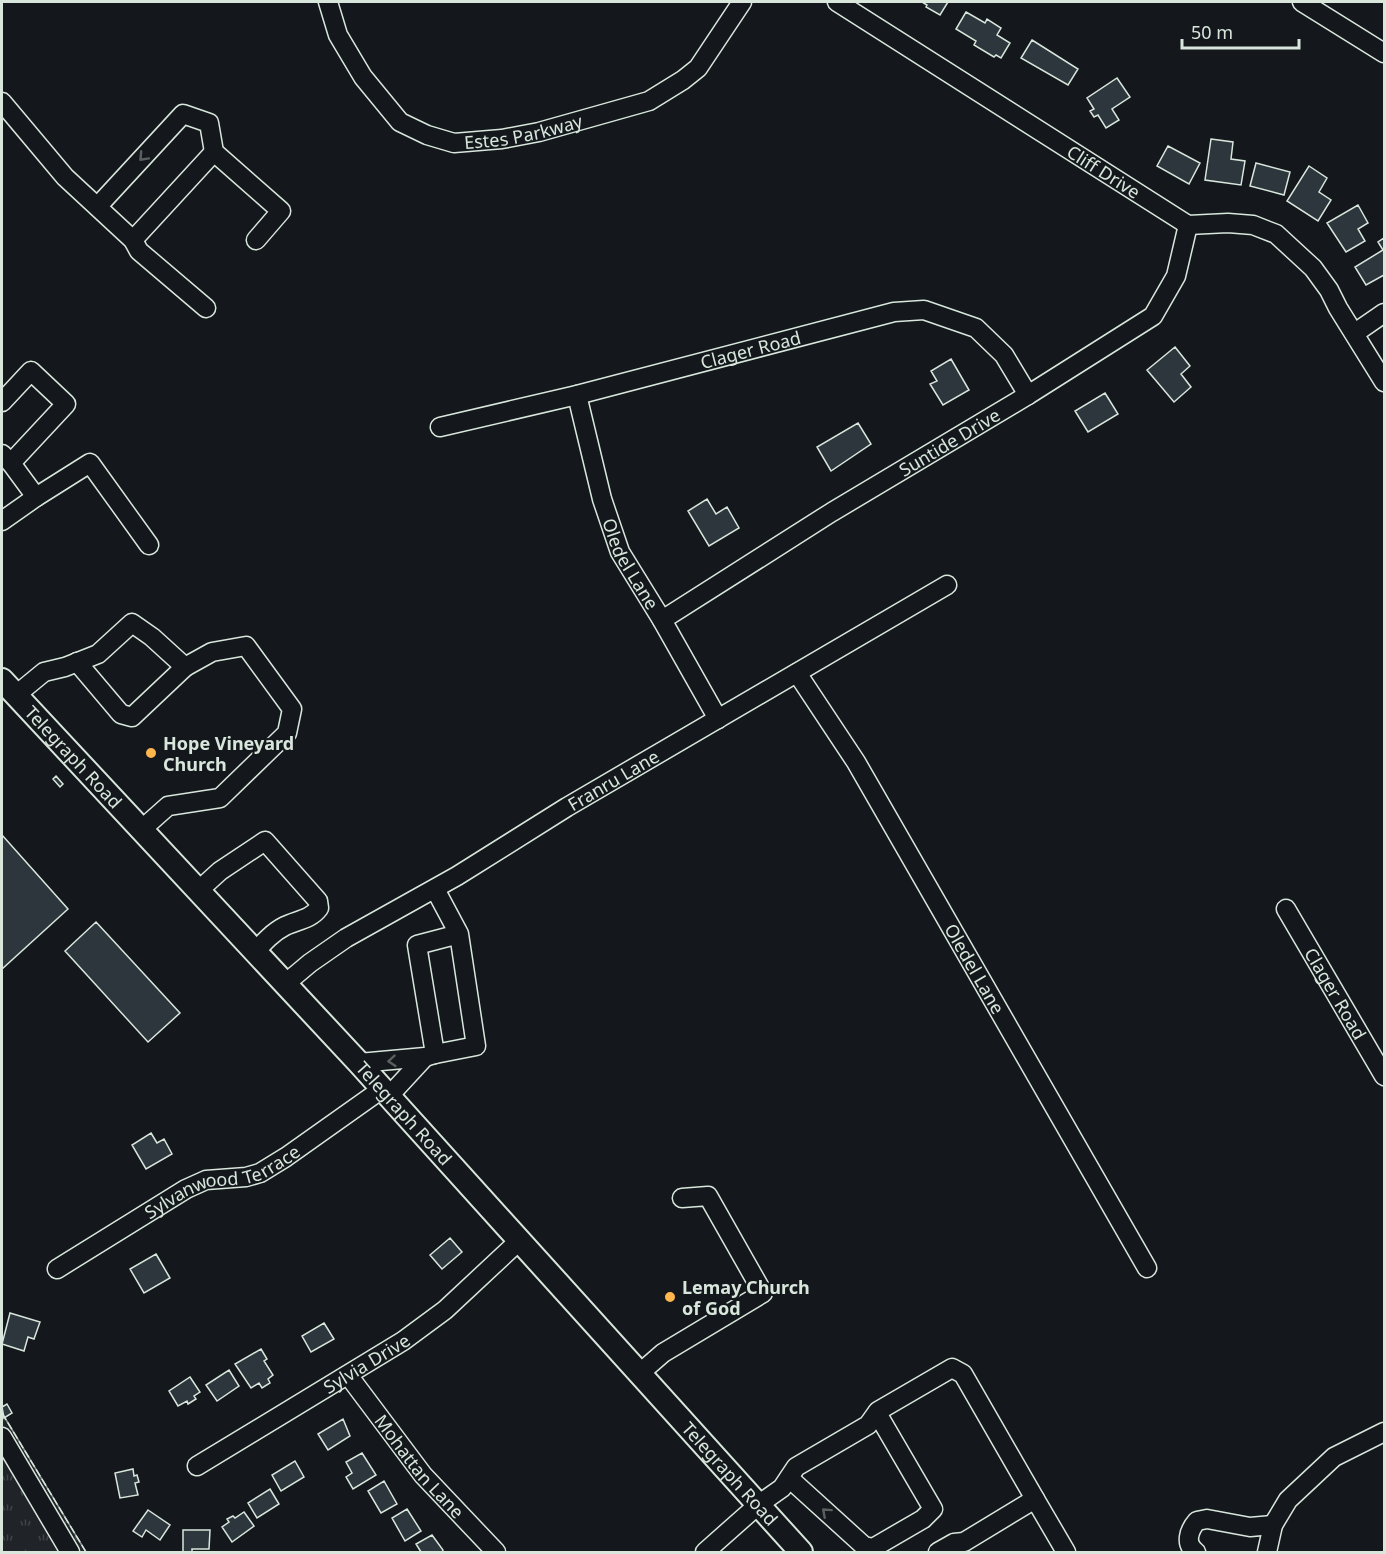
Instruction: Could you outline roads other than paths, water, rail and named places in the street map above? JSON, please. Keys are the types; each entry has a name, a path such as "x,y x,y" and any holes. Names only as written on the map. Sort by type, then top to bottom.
{"main road":[{"name":"Telegraph Road","path":"9,687 386,1093 801,1552"}],"street":[{"name":"Estes Parkway","path":"328,2 338,35 363,77 400,122 427,135 454,143 502,139 539,132 649,101 698,68 742,2"},
{"name":"Cliff Drive","path":"837,2 1188,225"},
{"path":"1302,2 1384,53"},
{"path":"2,102 65,177 133,240 139,250 206,308"},
{"path":"98,206 183,114 209,123 214,152 281,211 256,240"},
{"path":"133,240 214,152"},
{"path":"1188,225 1228,222 1253,225 1276,234 1313,268 1384,382"},
{"name":"Suntide Drive","path":"662,620 832,512 1153,316 1176,276 1188,225"},
{"name":"Clager Road","path":"440,427 577,395 894,312 924,310 976,328 1004,355 1028,394"},
{"path":"1355,333 1384,313"},
{"path":"2,402 31,371 66,404 6,459 36,497"},
{"name":"Oledel Lane","path":"577,395 603,499 620,552 662,620 718,719"},
{"path":"2,521 90,463 149,545"},
{"name":"Franru Lane","path":"285,984 346,938 435,889 567,807 947,585"},
{"path":"9,687 44,672 98,654 132,623 185,667"},
{"path":"77,662 121,714 132,717 185,667 212,652 246,646 292,709 287,734 220,798 168,806 141,830"},
{"name":"Oledel Lane","path":"797,673 862,772 1147,1268"},
{"path":"198,891 220,871 265,841 318,901 319,908 303,920 285,926 268,937 255,952"},
{"path":"359,1064 430,1056 476,1046 459,934 435,889"},
{"name":"Clager Road","path":"1286,909 1384,1076"},
{"path":"430,1056 417,945 459,934"},
{"name":"Sylvanwood Terrace","path":"57,1269 186,1189 206,1180 246,1177 260,1173 386,1093 430,1056"},
{"path":"640,1373 663,1353 763,1293 708,1196 682,1198"},
{"name":"Sylvia Drive","path":"196,1466 403,1341 445,1310 520,1240"},
{"path":"705,1552 758,1505 782,1488 796,1467 868,1425 877,1413 952,1368 963,1374 1066,1552"},
{"name":"Mohattan Lane","path":"348,1375 423,1475 496,1552"},
{"path":"789,1478 864,1546 873,1548 923,1519 933,1509 877,1413"},
{"path":"1266,1552 1273,1525 1288,1500 1334,1457 1384,1432"},
{"path":"2,1437 70,1552"},
{"path":"938,1552 964,1542 1035,1499"},
{"path":"1196,1552 1192,1550 1189,1540 1190,1529 1197,1521 1207,1519 1250,1527 1273,1525"}],"place":[{"name":"Hope Vineyard Church","path":"151,753"},
{"name":"Lemay Church of God","path":"670,1297"}]}
